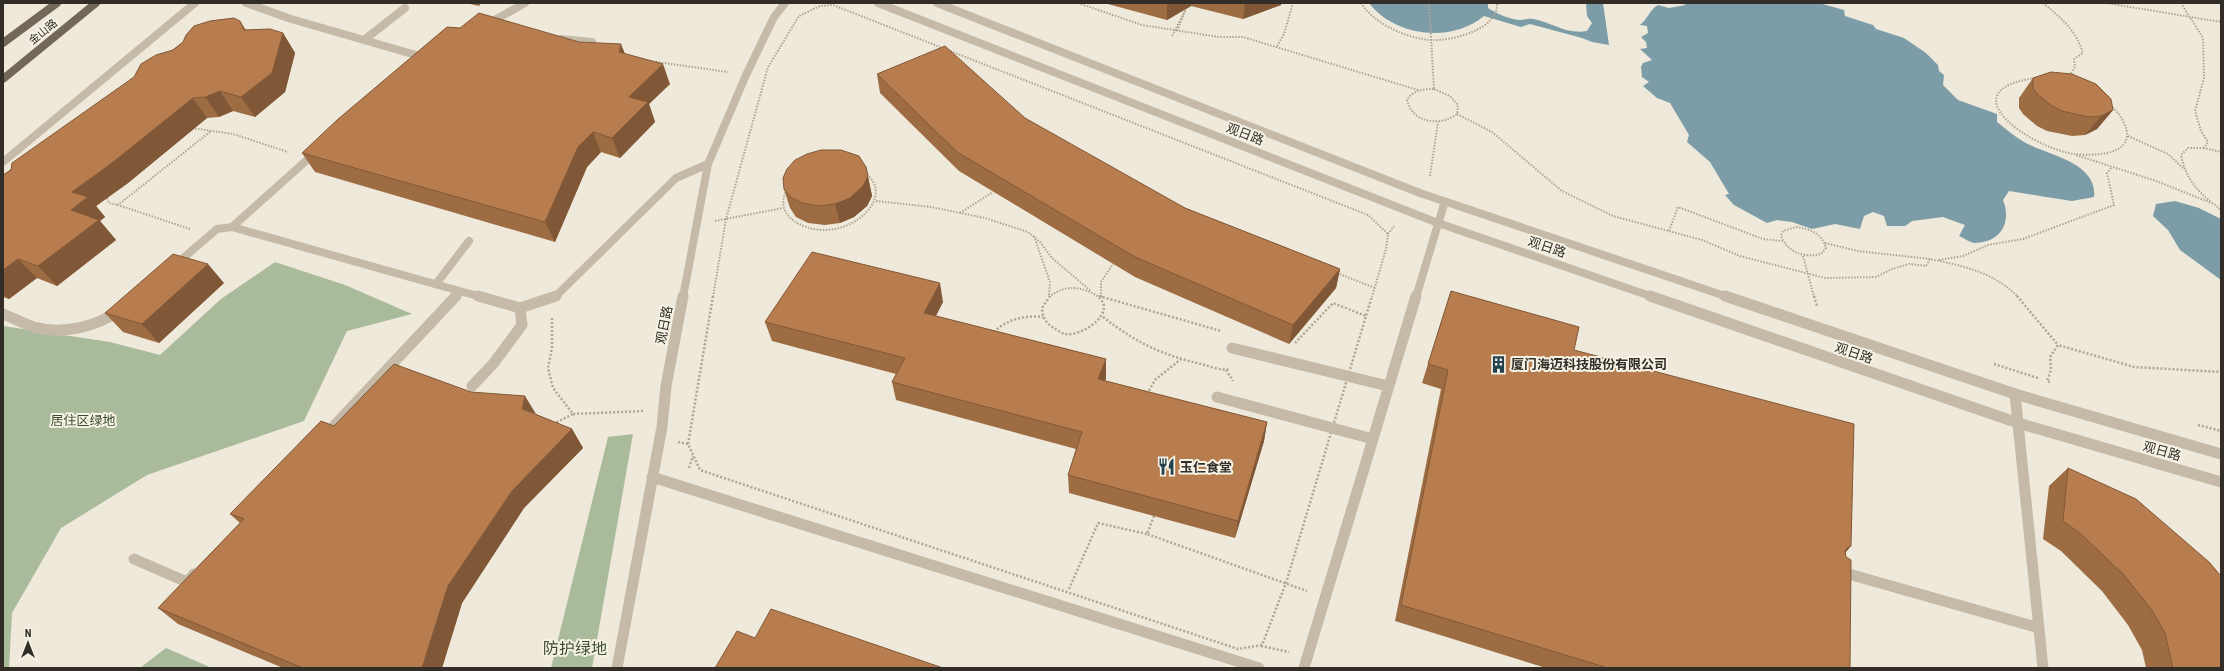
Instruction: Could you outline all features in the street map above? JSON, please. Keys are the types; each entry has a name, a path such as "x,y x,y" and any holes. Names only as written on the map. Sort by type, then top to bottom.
{"main road":[{"name":"金山路","path":"3,43 57,3"},
{"name":"金山路","path":"3,79 96,3"}],"street":[{"path":"3,162 195,3"},
{"path":"246,3 291,20 426,55 411,67"},
{"path":"479,29 525,3"},
{"name":"观日路","path":"617,668 662,427 666,386 708,164 746,75 774,17 785,3"},
{"name":"观日路","path":"878,3 1438,223 2018,423 2221,482"},
{"name":"观日路","path":"937,3 1444,201 2015,394 2221,454"},
{"path":"364,40 405,8"},
{"path":"493,22 507,25"},
{"path":"550,36 592,42 597,51"},
{"path":"232,227 325,144"},
{"path":"169,271 217,229 232,227 520,308 554,298 676,178 708,164"},
{"path":"1305,663 1444,201"},
{"path":"436,284 469,241"},
{"path":"324,437 460,292"},
{"path":"3,314 36,328 60,329 88,325 112,317 127,304"},
{"path":"472,386 493,364 522,325 520,308"},
{"path":"1232,348 1388,386"},
{"path":"2015,394 2043,668"},
{"path":"1217,397 1373,439"},
{"path":"652,477 1259,668"},
{"path":"134,559 187,582 204,564"},
{"path":"1836,570 2039,628"}],"path":[{"path":"1078,3 1142,25 1219,37 1243,37 1418,90 1434,89 1446,93 1457,101 1459,106 1457,114 1452,118 1438,122 1422,118 1414,114 1409,109 1407,100 1418,90"},
{"path":"1276,46 1284,34 1293,3"},
{"path":"1361,3 1362,7 1375,20 1393,29 1432,39 1468,32 1490,22 1498,10 1497,3"},
{"path":"1429,3 1434,89"},
{"path":"2043,3 2072,26 2080,41 2083,53 2074,59 2075,67 2071,74 2062,82"},
{"path":"2106,3 2221,22"},
{"path":"2181,3 2203,38 2204,78 2195,111 2201,131 2208,142 2204,148"},
{"path":"1262,646 1286,584 1366,316 1388,234 1368,215 833,5 820,6 799,16 768,67 726,219 688,444 700,470 1238,648 1262,646 1282,650 1305,663"},
{"path":"1172,36 1185,11 1177,31"},
{"path":"647,60 746,75"},
{"path":"2072,154 2090,155 2110,153 2123,146 2128,136 2123,120 2111,106 2085,90 2062,82 2035,78 2017,80 2004,85 1997,94 1996,101 2003,118 2031,140 2055,149 2112,167 2214,204"},
{"path":"1457,114 1492,132 1562,190 1613,216 1702,240 1740,256 1825,278 1876,277 1892,268 1908,264 1926,266 1930,259"},
{"path":"190,128 233,134 307,159"},
{"path":"118,205 211,131"},
{"path":"2128,136 2168,154 2185,170"},
{"path":"2221,152 2204,148 2188,148 2181,155 2185,170 2192,183 2221,210"},
{"path":"839,164 857,168 870,175 875,180 878,193 876,201 865,215 848,225 822,230 812,229 796,223 789,218 783,208 784,194 797,177 820,166 839,164"},
{"path":"1937,260 1963,256 1988,245 2023,239 2114,205 2106,173 2112,167"},
{"path":"959,213 993,192"},
{"path":"107,198 108,203 210,235"},
{"path":"876,201 931,207 985,218 1028,232 1040,242 1052,258 1100,297 1226,333"},
{"path":"1669,231 1678,207 1763,239 1782,241"},
{"path":"697,225 783,208"},
{"path":"1825,243 1826,248 1821,254 1803,256 1791,251 1782,241 1781,236 1785,229 1796,227 1812,230 1825,243 1858,251 1937,260 1995,278 2016,296 2033,315 2042,330 2058,345 2098,355 2134,367 2221,372"},
{"path":"1033,236 1050,282 1049,295 1042,309 1043,317 1052,328 1071,333 1087,331 1096,326 1103,317 1103,304 1100,297 1101,282 1113,264"},
{"path":"1803,256 1806,273 1817,306"},
{"path":"1336,273 1374,288"},
{"path":"1049,295 1067,287 1081,288 1091,291"},
{"path":"554,298 552,348 548,368 553,388 573,414"},
{"path":"1294,345 1333,303 1366,316"},
{"path":"993,334 998,326 1014,320 1035,316 1043,317"},
{"path":"1103,317 1127,335 1154,350 1181,359 1226,370 1248,362 1256,353"},
{"path":"2054,383 2047,381 2051,370 2050,357 2058,345"},
{"path":"1146,395 1155,380 1181,359"},
{"path":"547,427 573,414 610,411 644,411 662,427"},
{"path":"2191,423 2221,431"},
{"path":"1147,534 1154,516"},
{"path":"1062,606 1098,523 1147,534 1325,597"}],"green space":[{"name":"居住区绿地","path":"275,262 345,285 412,314 347,331 304,421 147,475 61,528 12,613 9,668 3,668 3,326 110,342 160,355 221,299"},
{"name":"防护绿地","path":"633,434 592,668 551,668 608,437"},
{"path":"166,648 212,668 140,668"}],"water":[{"path":"1369,3 1488,3 1488,8 1507,17 1520,20 1533,19 1566,30 1580,32 1587,31 1592,23 1587,16 1586,3 1603,3 1609,45 1592,42 1530,24 1521,27 1484,16 1471,25 1456,30 1440,33 1424,32 1408,29 1393,23 1380,14"},
{"path":"1684,3 1819,3 1844,10 1845,16 1873,25 1876,29 1904,38 1926,53 1938,65 1939,71 1944,75 1943,85 1958,100 1997,114 1997,122 2013,135 2030,145 2062,158 2082,169 2089,177 2093,186 2094,197 2072,201 2009,191 2003,200 2006,219 2002,230 1993,238 1977,243 1959,236 1965,225 1943,217 1912,221 1905,226 1887,226 1884,216 1873,212 1864,216 1860,229 1835,224 1812,229 1792,222 1777,220 1767,223 1734,205 1725,195 1729,194 1710,162 1687,142 1689,135 1670,103 1657,98 1643,86 1649,82 1642,77 1641,67 1643,63 1652,60 1640,49 1647,48 1646,42 1641,37 1648,33 1647,26 1640,25 1658,5 1669,8 1685,5"},
{"path":"2175,201 2199,208 2221,219 2221,280 2180,250 2168,230 2153,216 2156,204"}],"building":[{"path":"479,13 579,42 621,44 619,52 663,64 629,97 648,102 612,138 593,132 578,147 545,222 302,153 337,120 447,27 460,28"},
{"path":"234,18 240,21 244,30 270,29 283,33 272,73 241,97 220,91 205,97 193,98 112,163 72,192 88,197 71,210 99,220 38,266 18,259 3,270 3,175 11,170 12,163 134,77 141,64 156,55 173,50 183,42 186,35 194,26 210,21"},
{"path":"945,46 1025,118 1185,208 1340,269 1293,325 1135,257 957,152 877,74"},
{"path":"2051,72 2072,74 2096,84 2111,99 2113,110 2101,116 2088,117 2062,111 2052,106 2037,94 2033,88 2033,78"},
{"path":"821,150 841,150 859,156 866,167 868,176 863,186 850,198 835,204 820,206 802,203 790,197 784,189 783,178 787,169 795,160 807,154"},
{"path":"812,252 940,283 924,313 1106,359 1098,379 1267,422 1238,521 1068,475 1082,432 892,382 905,358 765,322"},
{"path":"173,254 208,264 142,324 105,313"},
{"path":"1451,291 1579,327 1574,350 1854,424 1851,546 1845,551 1846,557 1851,560 1850,668 1608,668 1401,605 1448,370 1428,364"},
{"path":"394,364 471,392 525,396 522,409 572,429 512,491 448,586 422,668 303,668 158,608 244,519 230,514 321,421 334,426"},
{"path":"2068,468 2136,499 2209,562 2221,576 2221,668 2173,668 2165,633 2151,609 2124,575 2081,534 2063,521"},
{"path":"771,609 943,668 715,668 737,631 755,638"}],"place":[{"name":"厦门海迈科技股份有限公司","path":"1498,364"},
{"name":"玉仁食堂","path":"1167,467"}]}
